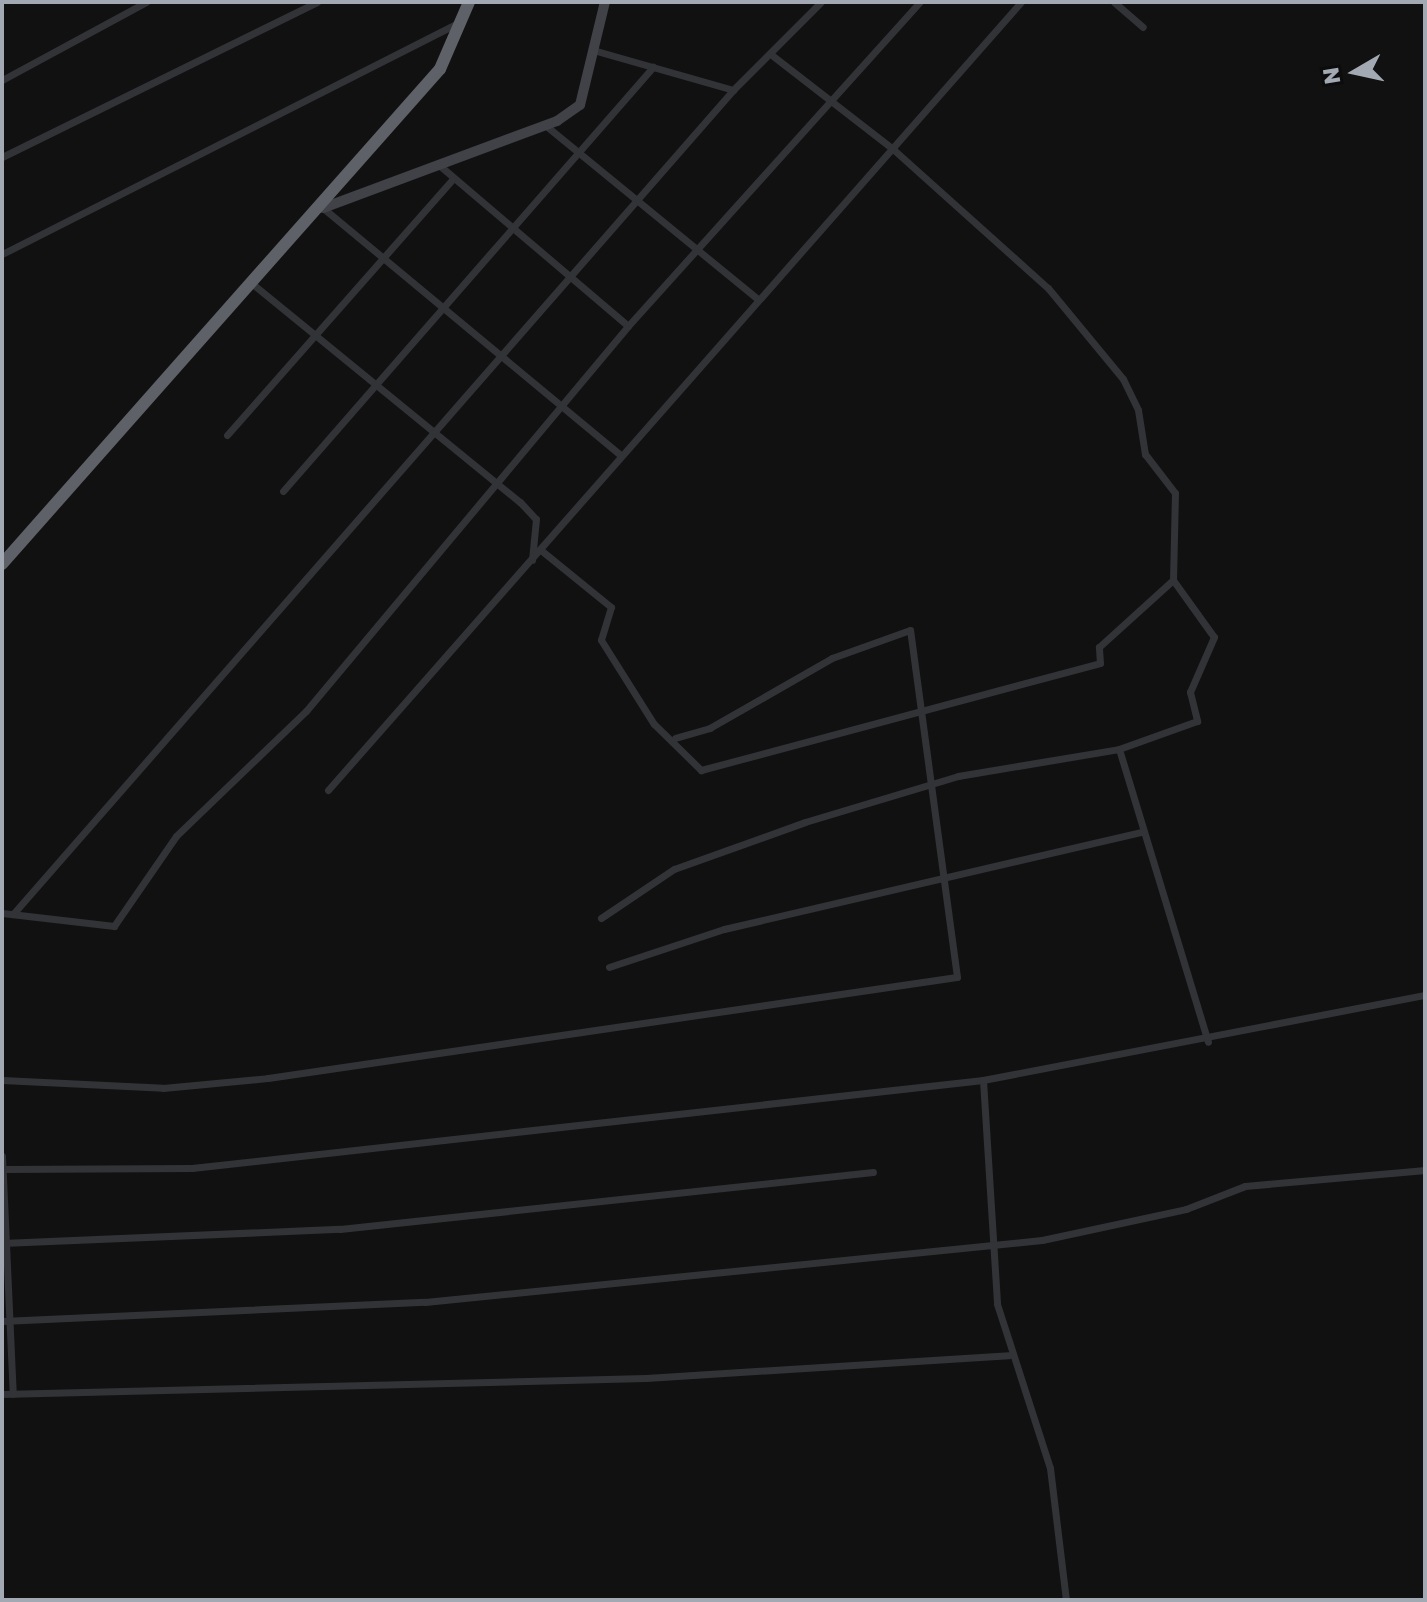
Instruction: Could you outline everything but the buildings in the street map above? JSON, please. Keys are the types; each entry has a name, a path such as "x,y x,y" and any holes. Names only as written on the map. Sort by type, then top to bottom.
{"highway":[{"path":"2,564 250,282 282,240 323,208 440,69 466,19 469,2"}],"street":[{"path":"2,80 146,2"},
{"path":"2,157 317,2"},
{"path":"323,208 545,125 580,105 605,2"},
{"path":"13,914 437,435 733,90 773,56 821,2"},
{"path":"2,913 114,926 176,836 306,711 628,326 834,103 920,2"},
{"path":"328,790 531,564 621,455 894,150 1021,2"},
{"path":"1114,2 1143,27"},
{"path":"2,254 466,19"},
{"path":"593,50 733,90"},
{"path":"601,918 674,869 932,785 1119,749 1197,721 1190,692 1214,637 1173,580 1175,493 1145,454 1138,410 1123,379 1040,280 894,150 773,56"},
{"path":"283,491 653,67"},
{"path":"545,125 696,253 759,300"},
{"path":"439,165 628,326"},
{"path":"227,435 453,179"},
{"path":"323,208 386,255 561,408 621,455"},
{"path":"250,282 313,336 377,383 536,519 531,564"},
{"path":"542,551 611,607 601,640 654,724 675,738 701,770 921,707 1100,663 1099,647 1173,580"},
{"path":"2,1080 163,1088 268,1078 957,977 910,630 832,658 710,728 675,738"},
{"path":"1119,749 1208,1042"},
{"path":"609,967 724,929 1144,831"},
{"path":"2,1169 192,1168 983,1080 1208,1042 1425,995"},
{"path":"983,1080 991,1243 1008,1355 1050,1468 1066,1600"},
{"path":"2,1156 6,1321 13,1394"},
{"path":"6,1321 425,1302 991,1243 1124,1225 1245,1186 1425,1170"},
{"path":"4,1243 340,1229 873,1172"},
{"path":"2,1394 646,1378 1008,1355"}]}
